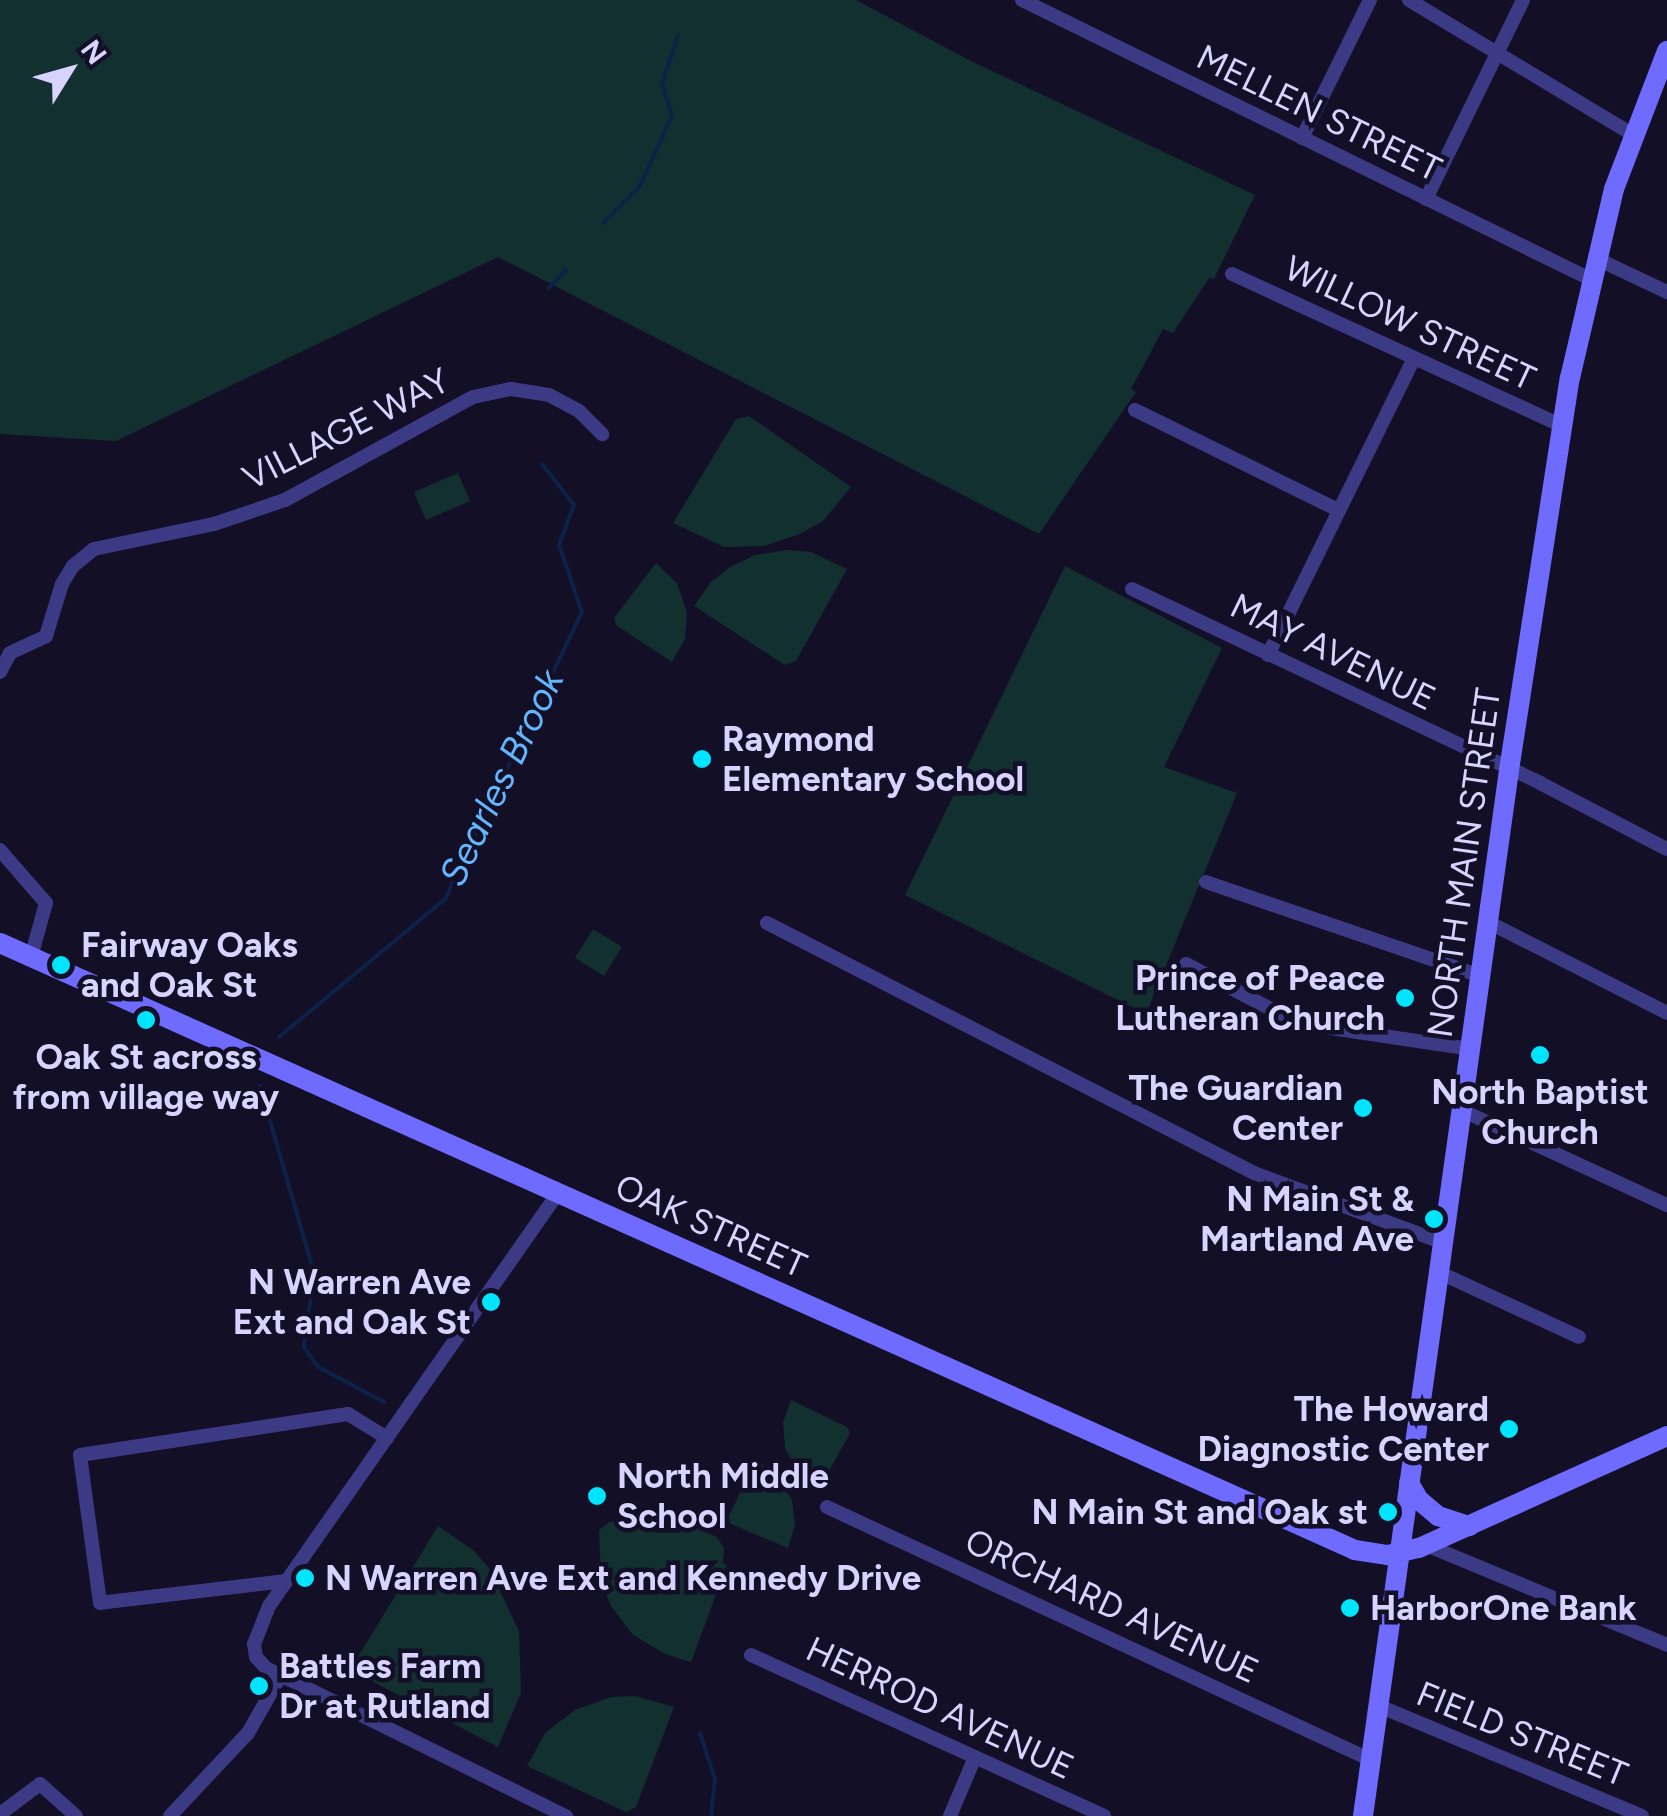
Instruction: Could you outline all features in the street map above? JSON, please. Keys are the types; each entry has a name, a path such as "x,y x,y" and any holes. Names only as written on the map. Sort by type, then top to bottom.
{"main road":[{"name":"NORTH MAIN STREET","path":"1364,1816 1509,770 1563,426 1595,258 1632,134 1667,51"},
{"name":"OAK STREET","path":"0,943 1338,1544 1367,1554 1398,1554"},
{"path":"1398,1554 1426,1545 1667,1436"},
{"path":"1409,1483 1438,1516 1469,1526"}],"street":[{"name":"MELLEN STREET","path":"1022,0 1053,6 1302,138 1590,279"},
{"path":"1302,138 1370,0"},
{"path":"1408,0 1632,134"},
{"path":"1426,199 1524,0"},
{"path":"1595,258 1667,292"},
{"name":"WILLOW STREET","path":"1232,274 1563,426"},
{"path":"1268,655 1413,360"},
{"name":"VILLAGE WAY","path":"0,672 5,652 46,636 62,584 73,566 94,548 214,524 285,500 473,397 511,390 549,395 579,411 602,434"},
{"path":"1134,410 1338,510"},
{"name":"MAY AVENUE","path":"1132,589 1667,850"},
{"path":"0,850 46,904 31,957"},
{"path":"1206,882 1480,976"},
{"path":"1488,922 1667,1013"},
{"path":"767,923 1254,1173 1442,1242"},
{"path":"1186,964 1297,1023 1470,1049"},
{"path":"1461,1110 1667,1205"},
{"path":"558,1194 269,1606 254,1644 256,1657 266,1668 566,1816"},
{"path":"1438,1272 1578,1338"},
{"path":"286,1581 100,1603 80,1455 348,1414 387,1438"},
{"name":"ORCHARD AVENUE","path":"827,1507 1371,1760"},
{"path":"1426,1545 1667,1645"},
{"name":"HERROD AVENUE","path":"752,1655 1104,1816"},
{"path":"170,1816 248,1733 281,1675"},
{"name":"FIELD STREET","path":"1378,1706 1642,1816"},
{"path":"950,1816 975,1757"},
{"path":"0,1814 40,1784 76,1816"}],"green space":[{"path":"0,0 856,0 971,61 1255,195 1214,279 1209,278 1173,333 1163,329 1131,389 1136,392 1039,534 498,257 116,441 0,434"},
{"path":"749,416 851,487 823,521 800,534 764,546 724,547 673,523 736,419"},
{"path":"458,473 470,501 426,520 414,492"},
{"path":"787,550 811,552 847,569 796,661 785,665 694,606 711,582 730,567 755,555"},
{"path":"656,563 677,583 687,612 685,639 672,662 616,625 614,618"},
{"path":"1065,566 1222,648 1164,767 1237,793 1146,1014 905,895"},
{"path":"593,929 622,947 604,976 575,958"},
{"path":"791,1400 847,1427 850,1433 819,1489 798,1473 785,1448 783,1422"},
{"path":"755,1461 774,1472 792,1500 795,1525 788,1548 731,1524 728,1518"},
{"path":"655,1518 701,1526 701,1530 717,1537 724,1548 723,1563 727,1565 691,1662 665,1654 632,1634 611,1606 601,1581 599,1530 609,1522"},
{"path":"438,1526 473,1550 489,1568 519,1631 521,1693 498,1747 362,1676 356,1660"},
{"path":"635,1696 674,1707 636,1807 626,1812 527,1766 545,1733 575,1710 611,1697"}],"waterway":[{"name":"Searles Brook","path":"603,223 640,186 672,116 662,83 678,36"},
{"name":"Searles Brook","path":"549,288 566,270"},
{"name":"Searles Brook","path":"279,1037 445,899 582,612 559,545 574,505 542,464"},
{"name":"Searles Brook","path":"260,1086 314,1273 304,1347 318,1367 384,1402"},
{"name":"Searles Brook","path":"700,1733 715,1779 711,1816"}],"place":[{"name":"Raymond Elementary School","path":"702,759"},
{"name":"Fairway Oaks and Oak St","path":"61,965"},
{"name":"Prince of Peace Lutheran Church","path":"1405,998"},
{"name":"Oak St across from village way","path":"146,1020"},
{"name":"North Baptist Church","path":"1540,1055"},
{"name":"The Guardian Center","path":"1363,1108"},
{"name":"N Main St & Martland Ave","path":"1434,1219"},
{"name":"N Warren Ave Ext and Oak St","path":"491,1302"},
{"name":"The Howard Diagnostic Center","path":"1509,1429"},
{"name":"North Middle School","path":"597,1496"},
{"name":"N Main St and Oak st","path":"1388,1512"},
{"name":"N Warren Ave Ext and Kennedy Drive","path":"305,1578"},
{"name":"HarborOne Bank","path":"1350,1608"},
{"name":"Battles Farm Dr at Rutland","path":"259,1686"}]}
